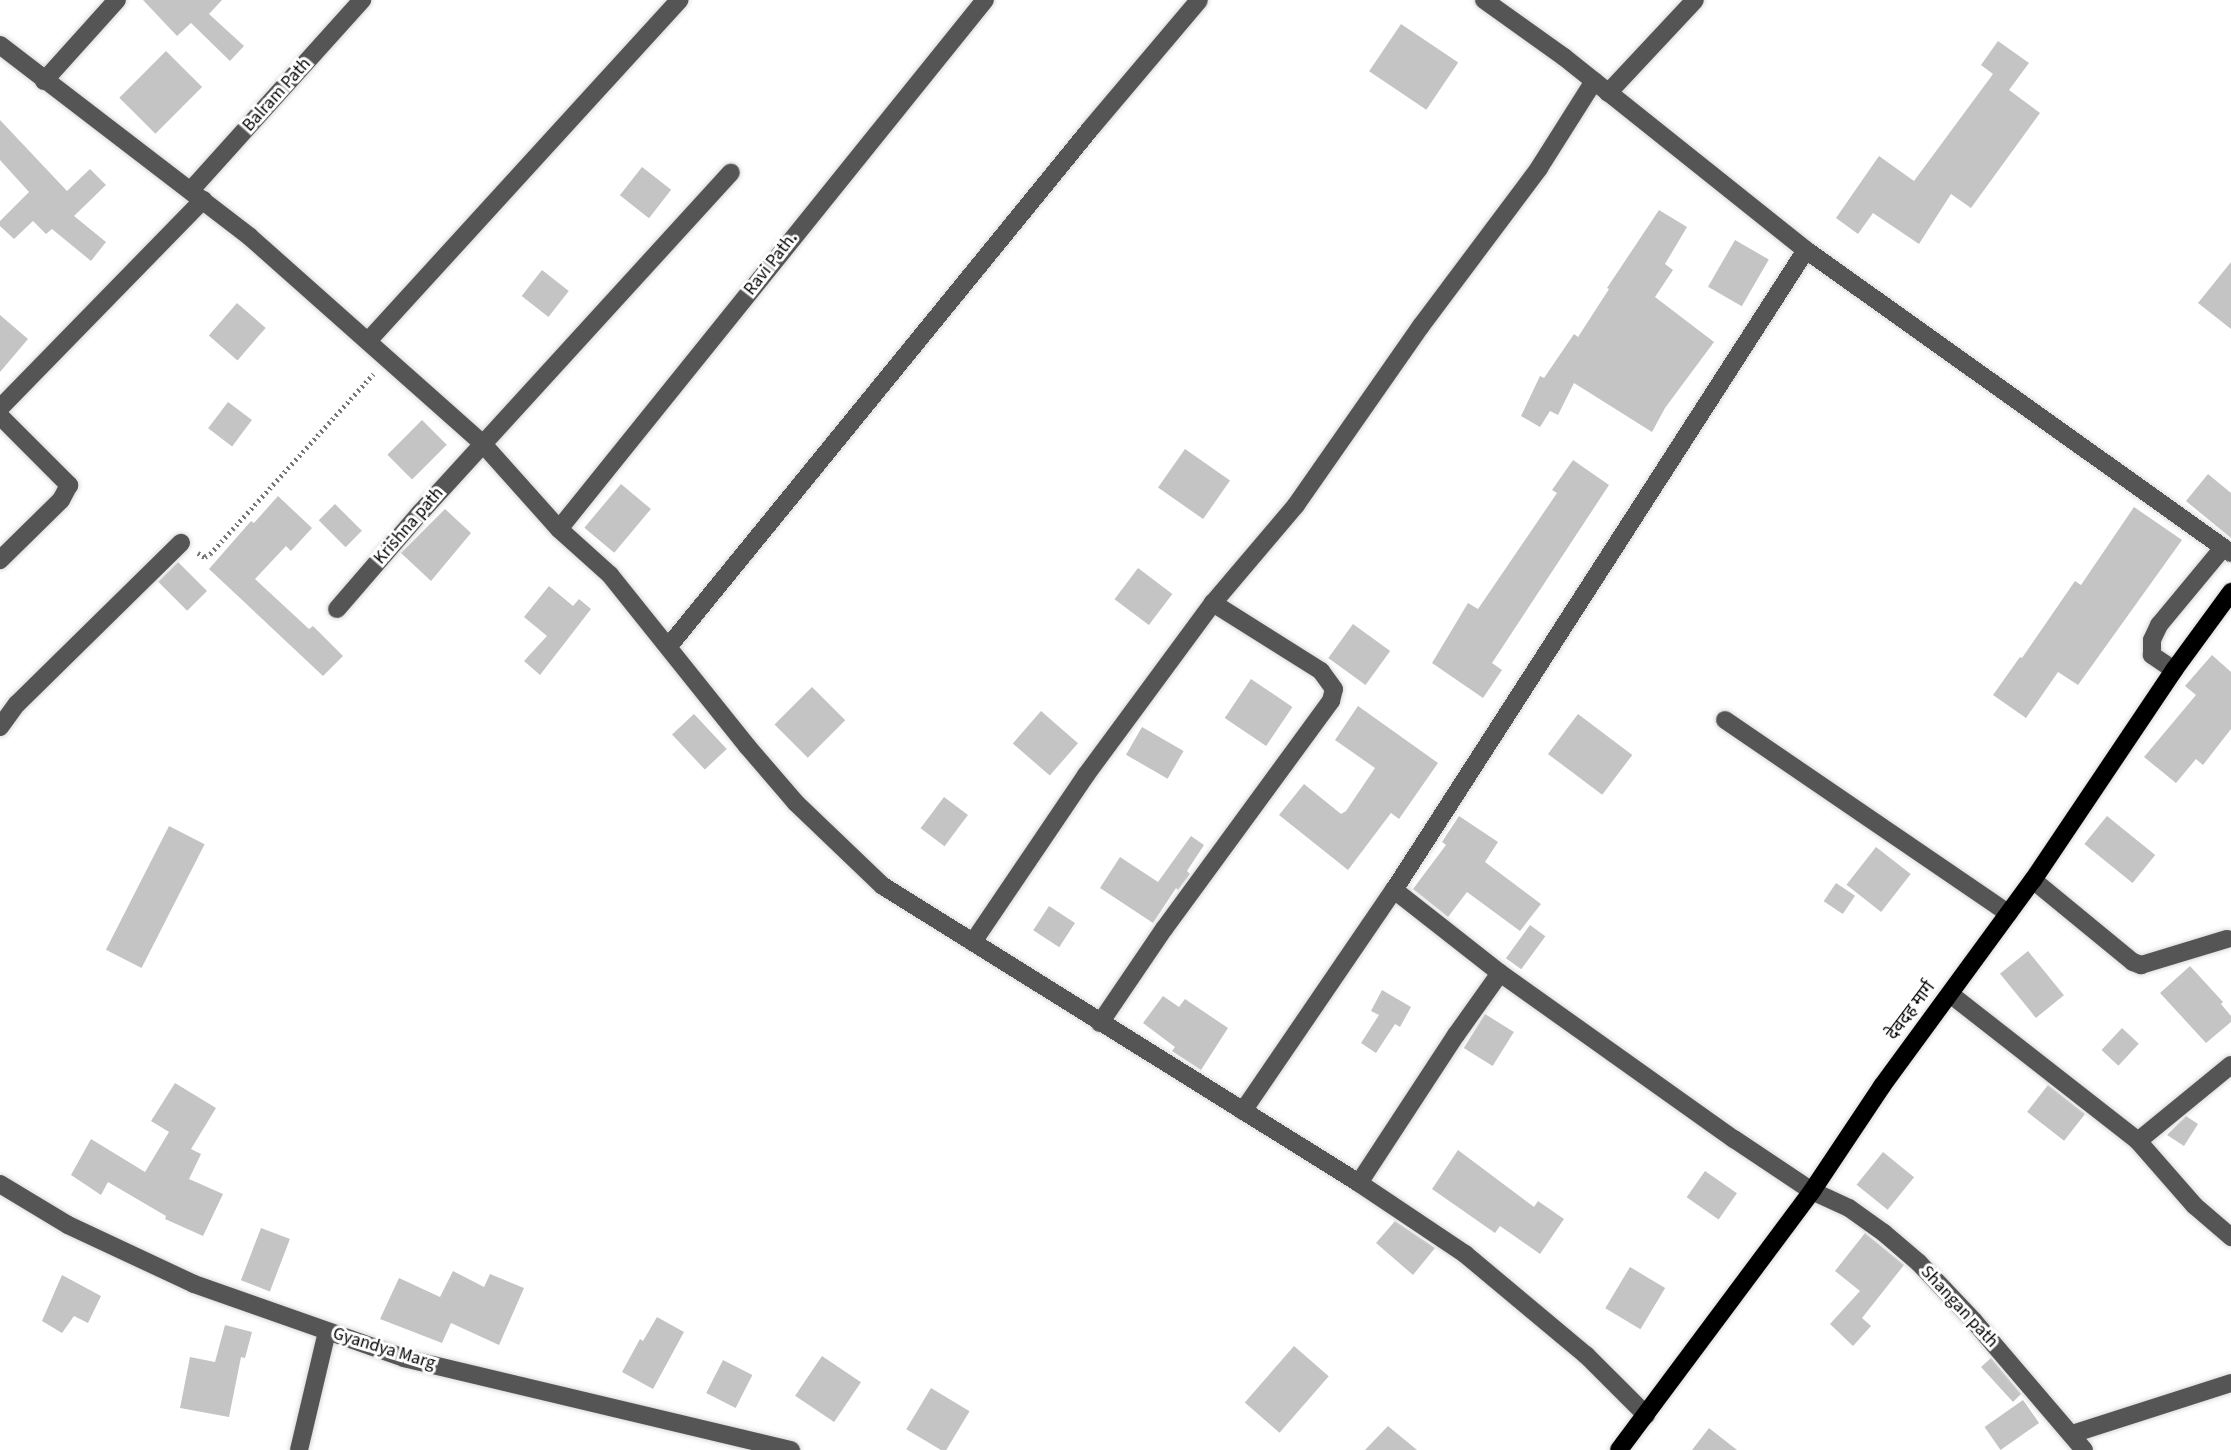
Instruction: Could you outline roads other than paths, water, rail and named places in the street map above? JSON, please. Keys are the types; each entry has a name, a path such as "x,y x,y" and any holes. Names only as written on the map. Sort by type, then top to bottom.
{"main road":[{"name":"देवदह मार्ग","path":"1619,1450 1812,1191 1882,1086 2033,880 2174,670 2231,592"}],"street":[{"path":"44,81 117,0"},
{"name":"Balram Path","path":"0,408 197,195 362,0"},
{"path":"368,341 679,0"},
{"name":"Ravi Path.","path":"559,529 985,0"},
{"path":"669,646 1091,128 1199,0"},
{"path":"1484,0 1601,87 1806,250 2227,550 2159,625 2152,640 2152,655 2174,670"},
{"path":"973,942 1086,775 1213,603 1296,505 1421,326 1601,87 1695,0"},
{"path":"0,45 197,195 388,358 482,444 559,529 610,575 747,746 844,850 883,886 1359,1183 1465,1254 1586,1355 1646,1415"},
{"name":"Krishna path","path":"337,609 482,444 731,173"},
{"path":"1243,1111 1395,890 1806,250"},
{"path":"0,416 69,485 61,500 0,560"},
{"path":"0,727 17,704 181,543"},
{"path":"1100,1023 1164,929 1331,702 1334,689 1321,671 1213,603"},
{"path":"1725,720 2008,913"},
{"path":"2033,880 2133,962 2149,965 2227,939"},
{"name":"Shangan path","path":"1395,890 1500,973 1661,1089 1812,1191 1849,1208 1919,1263 2080,1445"},
{"path":"1359,1183 1455,1035 1500,973"},
{"path":"1950,994 2138,1141 2195,1206 2231,1237"},
{"path":"2138,1141 2231,1065"},
{"name":"Gyandya Marg","path":"0,1184 68,1225 194,1283 404,1358 729,1443 791,1450"},
{"path":"299,1450 327,1332"},
{"path":"2080,1445 2231,1383"}]}
